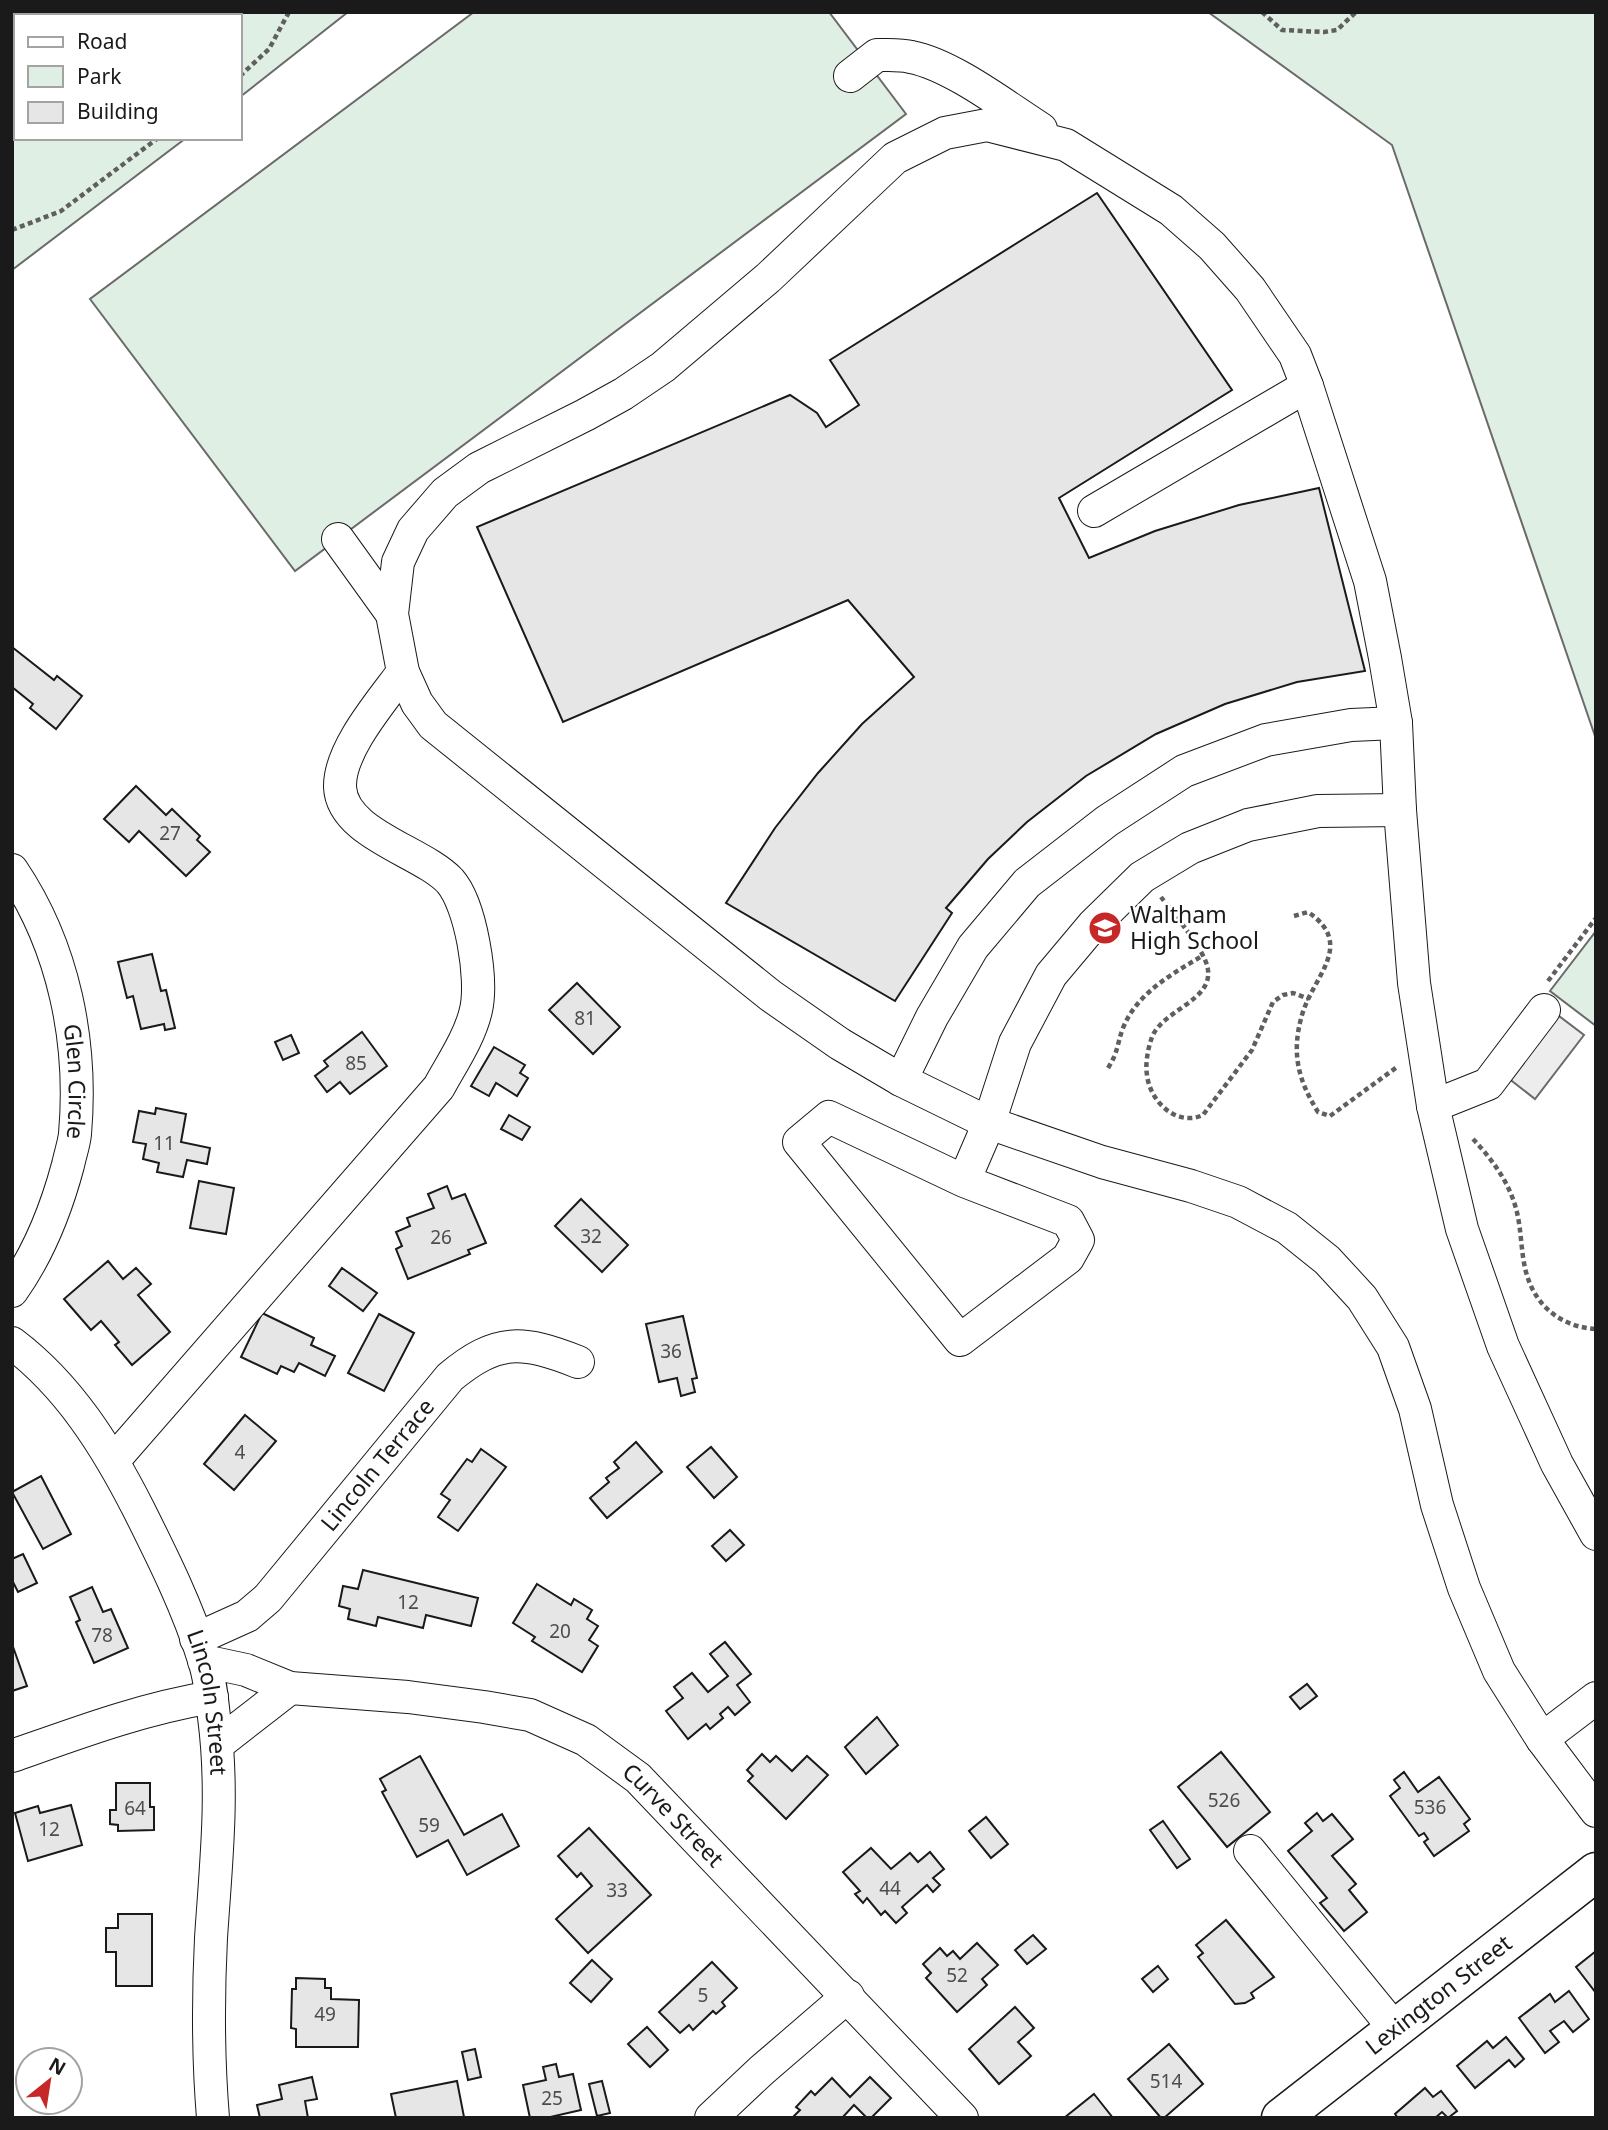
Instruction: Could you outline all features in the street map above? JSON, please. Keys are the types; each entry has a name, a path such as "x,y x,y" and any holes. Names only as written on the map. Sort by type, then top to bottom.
{"main road":[{"name":"Lexington Street","path":"1281,2118 1596,1872"}],"street":[{"path":"850,76 877,55 911,57 967,82 1171,210 1212,246 1250,289 1289,346 1307,386 1370,581 1396,723 1414,983 1433,1106 1462,1230 1503,1346 1557,1464 1596,1534"},
{"path":"1066,145 987,125 945,133 895,158 768,278 663,367 585,415 479,468 445,493 413,530 398,562 392,614 403,672 417,703 433,725 771,996 840,1044 901,1080 989,1123 1102,1162 1238,1202 1287,1228 1327,1260 1362,1298 1393,1347 1415,1409 1437,1505 1464,1588 1499,1671 1542,1739 1596,1811"},
{"path":"1094,511 1307,386"},
{"path":"338,539 392,614"},
{"path":"114,1460 439,1087 464,1041 476,1010 478,971 470,928 460,898 451,882 434,868 362,826 346,809 340,789 341,768 348,751 403,672"},
{"path":"901,1080 932,1017 973,947 1027,883 1107,821 1184,771 1266,740 1351,724 1396,723"},
{"path":"964,1181 989,1123 1015,1043 1051,975 1093,925 1142,877 1190,848 1248,825 1318,811 1400,810"},
{"name":"Glen Circle","path":"12,870 50,942 68,1000 76,1061 75,1136 59,1199 39,1246 12,1291"},
{"path":"1433,1106 1488,1084 1545,997"},
{"path":"829,1117 964,1181 1068,1221 1078,1240 1068,1258 960,1340 799,1142 829,1117"},
{"name":"Lincoln Street","path":"12,1343 31,1357 80,1411 114,1460 172,1578 200,1650 212,1698 220,1761 219,1842 211,1941 209,2014 209,2071 213,2118"},
{"name":"Lincoln Terrace","path":"200,1650 268,1598 450,1377 474,1357 501,1346 546,1349 578,1362"},
{"name":"Curve Street","path":"200,1650 290,1688 484,1707 530,1716 586,1740 638,1778 962,2118"},
{"path":"218,1744 290,1688"},
{"path":"12,1756 161,1706 212,1698"},
{"path":"1542,1739 1596,1698"},
{"path":"1250,1852 1395,2029"},
{"path":"711,2118 848,1996"}],"path":[{"path":"242,74 270,49 289,12"},
{"path":"1262,12 1282,30 1324,32 1337,30 1356,12"},
{"path":"12,230 61,211 155,140"},
{"path":"1171,910 1193,940 1208,968 1207,982 1200,994 1175,1010 1152,1036 1147,1075 1161,1105 1183,1119 1194,1119 1203,1115 1252,1050 1273,1002 1283,995 1293,993 1309,999"},
{"path":"1294,915 1308,912 1318,919 1329,932 1331,946 1327,962 1302,1013 1297,1037 1300,1080 1318,1112 1330,1116 1393,1068 1400,1066"},
{"path":"1545,997 1596,918"},
{"path":"1108,1068 1117,1055 1122,1029 1142,998 1164,980 1202,956"},
{"path":"1462,1135 1471,1138 1486,1153 1504,1179 1514,1201 1521,1229 1526,1272 1537,1295 1562,1322 1596,1329"}],"green space":[{"path":"12,12 348,12 242,95 242,14 14,14 14,140 183,140 12,270"},
{"path":"474,12 829,12 906,114 295,571 90,299"},
{"path":"1208,12 1596,12 1596,739 1392,145"},
{"path":"1596,931 1596,1026 1550,991"}],"shaded area":[{"path":"1538,1000 1584,1035 1535,1099 1489,1063"}],"building":[{"path":"1097,193 1232,390 1059,498 1089,558 1155,531 1239,505 1319,488 1365,671 1297,682 1225,704 1156,734 1086,776 1027,822 988,859 946,908 952,913 895,1001 726,903 775,828 818,773 862,724 914,677 848,600 563,722 477,527 790,395 817,413 826,427 859,405 830,360"},
{"path":"12,647 54,680 57,676 82,696 56,729 30,708 33,704 12,687"},
{"path":"136,786 166,815 172,809 200,836 197,840 210,852 186,876 139,831 129,842 104,819"},
{"path":"152,954 161,991 166,990 175,1028 165,1030 164,1024 141,1029 133,996 127,998 118,962"},
{"path":"577,983 620,1027 593,1054 549,1010"},
{"path":"362,1032 387,1066 350,1094 340,1082 327,1092 315,1076 328,1066 324,1061"},
{"path":"291,1035 299,1053 283,1060 275,1042"},
{"path":"494,1047 525,1065 520,1073 528,1078 517,1096 496,1083 489,1096 471,1086"},
{"path":"156,1108 186,1114 181,1142 210,1148 207,1164 187,1160 183,1177 157,1172 159,1163 143,1159 146,1144 133,1142 139,1111 155,1114"},
{"path":"509,1115 530,1127 522,1140 501,1129"},
{"path":"199,1181 234,1188 226,1234 190,1228"},
{"path":"447,1186 452,1199 465,1194 486,1243 468,1250 470,1254 408,1279 396,1249 402,1246 396,1232 410,1226 407,1218 434,1208 428,1194"},
{"path":"581,1199 628,1245 602,1272 555,1226"},
{"path":"108,1261 123,1279 136,1268 151,1284 138,1295 170,1332 132,1365 115,1345 119,1342 101,1321 91,1330 64,1299"},
{"path":"342,1268 377,1293 363,1311 329,1286"},
{"path":"262,1313 314,1338 311,1345 335,1356 325,1376 299,1363 294,1372 281,1366 277,1374 241,1357"},
{"path":"379,1314 414,1333 384,1391 348,1373"},
{"path":"683,1316 697,1378 692,1379 695,1392 681,1396 677,1378 659,1382 646,1324"},
{"path":"245,1415 276,1441 234,1490 204,1464"},
{"path":"636,1442 662,1472 607,1518 590,1498 609,1482 606,1478 619,1468 614,1462"},
{"path":"711,1447 737,1477 714,1498 687,1467"},
{"path":"481,1449 506,1467 458,1531 438,1517 450,1500 441,1494 467,1459 472,1462"},
{"path":"41,1476 71,1534 43,1549 12,1492"},
{"path":"730,1530 744,1545 726,1561 712,1546"},
{"path":"23,1554 37,1583 18,1592 12,1580 12,1559"},
{"path":"363,1570 478,1598 471,1626 426,1615 423,1628 378,1617 376,1626 348,1619 350,1609 339,1606 343,1586 358,1589"},
{"path":"537,1584 571,1605 574,1599 592,1610 587,1619 598,1626 589,1640 598,1646 582,1672 532,1641 535,1637 513,1623"},
{"path":"92,1587 103,1612 111,1609 128,1648 94,1663 76,1622 80,1620 70,1597"},
{"path":"725,1642 751,1674 737,1685 750,1702 735,1715 728,1707 720,1714 723,1718 710,1729 706,1724 688,1739 666,1711 683,1698 674,1687 692,1673 708,1692 728,1676 710,1654"},
{"path":"12,1644 27,1686 12,1691"},
{"path":"1307,1684 1317,1696 1300,1709 1290,1697"},
{"path":"877,1717 898,1745 866,1774 845,1747"},
{"path":"1221,1752 1270,1812 1227,1847 1178,1787"},
{"path":"762,1754 770,1762 776,1756 792,1771 807,1756 828,1775 786,1819 748,1781 753,1776 747,1770"},
{"path":"420,1756 464,1835 502,1814 519,1846 467,1875 448,1840 417,1857 382,1792 386,1790 380,1779"},
{"path":"1404,1772 1418,1792 1439,1777 1470,1819 1464,1824 1469,1831 1434,1856 1424,1842 1428,1839 1424,1833 1419,1836 1390,1796 1400,1788 1394,1780"},
{"path":"116,1783 150,1783 154,1830 118,1831 118,1825 110,1824 110,1810 116,1810"},
{"path":"71,1805 82,1845 28,1861 15,1813 38,1806 40,1813"},
{"path":"1317,1813 1323,1821 1332,1814 1353,1839 1332,1856 1356,1884 1349,1890 1367,1912 1344,1931 1320,1903 1327,1898 1288,1851 1312,1831 1305,1823"},
{"path":"986,1817 1008,1844 991,1858 969,1831"},
{"path":"1163,1821 1190,1859 1177,1868 1150,1830"},
{"path":"589,1828 651,1895 588,1953 556,1919 592,1886 581,1873 577,1877 558,1856"},
{"path":"871,1848 891,1869 910,1853 918,1862 930,1852 944,1869 933,1878 940,1885 933,1892 927,1885 902,1907 907,1913 896,1923 885,1911 881,1915 867,1898 863,1903 855,1894 860,1891 843,1872"},
{"path":"118,1914 152,1914 152,1986 116,1986 116,1952 106,1952 106,1928 118,1928"},
{"path":"1226,1920 1274,1977 1251,1993 1254,1998 1245,2003 1235,2004 1198,1957 1203,1953 1196,1945"},
{"path":"1033,1935 1046,1949 1027,1964 1015,1950"},
{"path":"977,1943 998,1965 982,1979 987,1985 957,2012 926,1978 931,1973 923,1964 940,1948 947,1956 953,1951 960,1959"},
{"path":"1596,1951 1596,1993 1576,1967"},
{"path":"592,1960 612,1979 591,2002 570,1983"},
{"path":"712,1962 737,1988 722,2002 725,2006 716,2014 713,2011 693,2030 689,2025 680,2033 659,2012"},
{"path":"1158,1966 1168,1979 1153,1992 1142,1979"},
{"path":"296,1978 325,1979 325,1988 331,1988 331,1999 359,2000 358,2047 296,2047 296,2029 291,2028 292,1989 296,1989"},
{"path":"1569,1991 1589,2019 1573,2032 1564,2021 1550,2031 1559,2042 1545,2053 1519,2018 1550,1994 1555,2002"},
{"path":"1015,2007 1034,2028 1018,2042 1031,2056 999,2084 969,2049"},
{"path":"647,2027 668,2050 650,2067 628,2044"},
{"path":"1506,2037 1524,2059 1515,2067 1509,2060 1475,2088 1457,2066 1487,2041 1493,2048"},
{"path":"1169,2044 1203,2084 1161,2118 1128,2079"},
{"path":"475,2049 481,2077 468,2080 462,2052"},
{"path":"556,2064 559,2077 573,2074 581,2110 546,2118 530,2118 523,2085 546,2080 543,2067"},
{"path":"312,2077 317,2099 305,2101 308,2118 260,2118 257,2105 282,2099 279,2085"},
{"path":"870,2077 891,2098 871,2118 867,2118 854,2105 842,2118 792,2118 800,2110 796,2107 811,2091 815,2095 832,2078 850,2097"},
{"path":"457,2081 464,2117 396,2118 391,2094"},
{"path":"602,2081 610,2113 597,2116 589,2084"},
{"path":"1425,2088 1433,2097 1441,2091 1457,2111 1448,2118 1442,2112 1435,2118 1398,2118 1395,2114"},
{"path":"1094,2094 1113,2118 1064,2118"}],"place":[{"name":"Waltham High School","path":"1105,928"}]}
